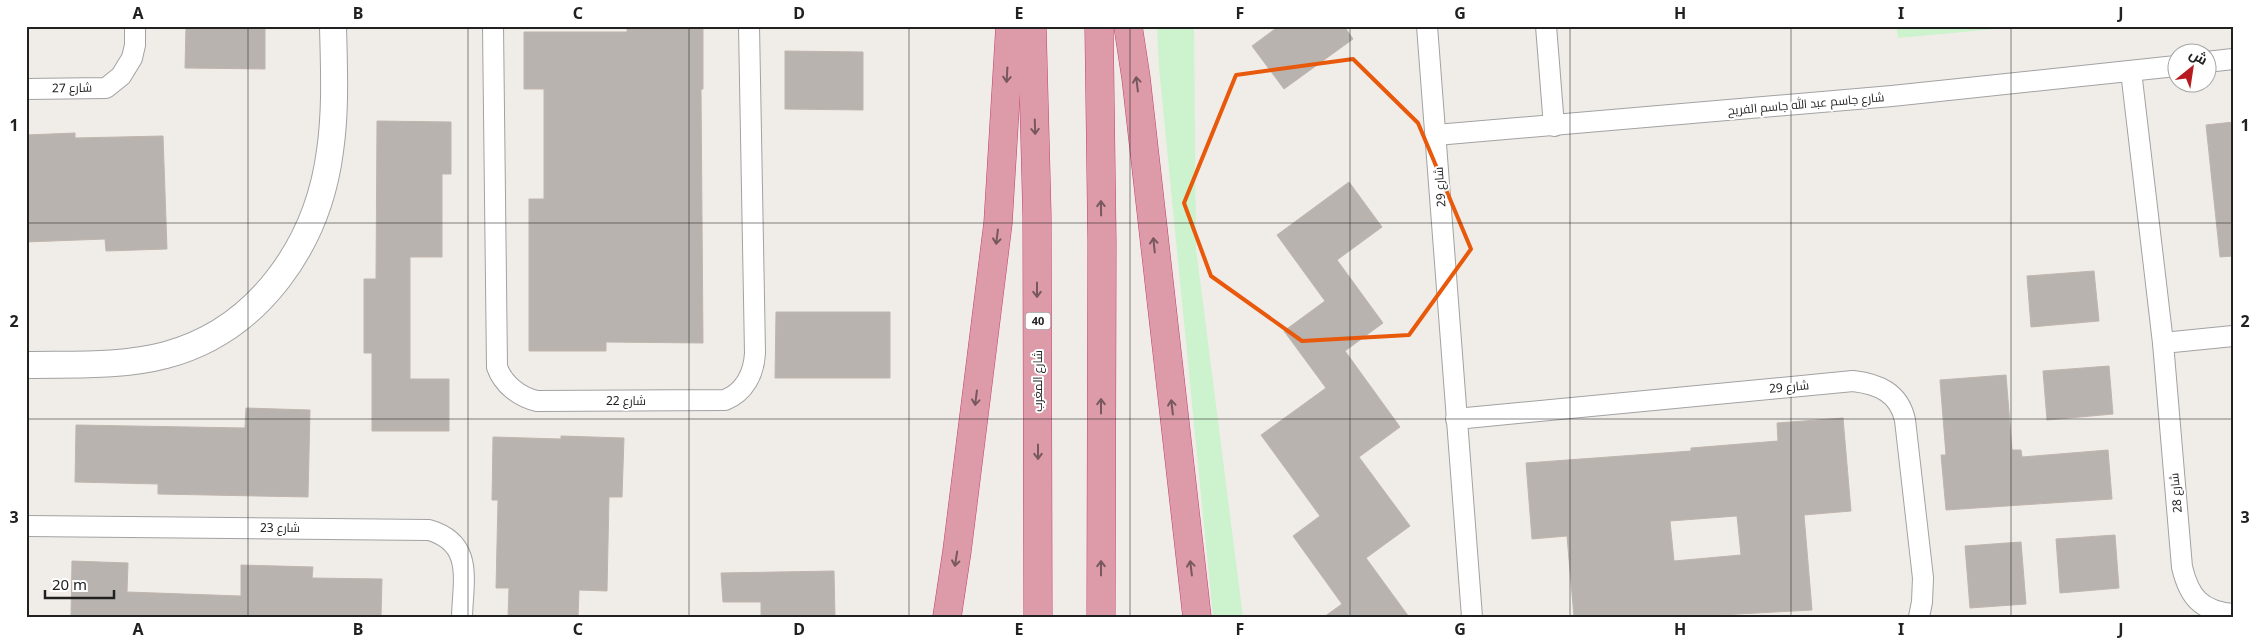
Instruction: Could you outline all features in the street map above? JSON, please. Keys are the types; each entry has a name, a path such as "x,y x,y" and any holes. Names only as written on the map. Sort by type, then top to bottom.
{"highway":[{"path":"947,617 957,552 998,223 1010,26"},
{"name":"شارع المغرب","path":"1032,26 1037,216 1038,617"},
{"path":"1099,26 1102,243 1101,617"},
{"path":"1128,26 1136,78 1197,617"}],"street":[{"name":"شارع 27","path":"26,89 106,88 121,76 132,58 135,45 135,26"},
{"path":"26,365 108,364 165,355 210,338 228,327 263,297 293,260 304,241 324,182 334,122 333,26"},
{"name":"شارع 22","path":"493,26 497,367 507,384 520,394 529,399 546,401 725,400 739,392 745,385 753,369 755,353 749,26"},
{"name":"شارع 29","path":"1427,26 1472,617"},
{"path":"1546,26 1554,126"},
{"path":"2216,61 2233,59"},
{"name":"شارع جاسم عبد الله جاسم الفريح","path":"1436,135 1892,96 2166,67"},
{"name":"شارع 28","path":"2131,71 2163,343 2182,567 2185,580 2198,603 2216,611 2233,614"},
{"path":"2163,343 2233,336"},
{"name":"شارع 29","path":"1456,419 1853,381 1874,385 1883,389 1899,403 1905,420 1923,578 1922,602 1918,617"},
{"name":"شارع 23","path":"26,526 429,530 454,543 463,558 462,617"}],"highlighted area":[{"path":"1353,59 1418,123 1471,249 1409,335 1302,341 1211,276 1184,203 1236,75"}],"green space":[{"path":"1157,26 1194,26 1196,248 1243,617 1213,617 1159,68"},
{"path":"1896,26 2028,26 1898,38"}],"building":[{"path":"186,26 265,26 265,69 185,68"},
{"path":"627,26 703,27 703,89 701,89 703,343 606,342 606,351 529,351 529,199 544,199 544,89 524,89 524,32 627,32"},
{"path":"1279,26 1344,26 1353,39 1284,89 1252,46"},
{"path":"785,51 863,52 863,110 785,109"},
{"path":"377,121 451,122 451,174 442,174 442,257 410,257 410,379 449,379 449,431 372,431 372,353 364,353 364,279 376,279"},
{"path":"2233,122 2233,256 2220,257 2206,125"},
{"path":"75,133 75,138 163,136 167,249 106,251 105,239 26,242 26,135"},
{"path":"1349,182 1382,227 1337,260 1383,323 1345,351 1400,427 1359,457 1410,526 1366,558 1409,617 1324,617 1342,604 1293,536 1320,516 1261,435 1326,388 1284,331 1325,301 1277,235"},
{"path":"2094,271 2099,321 2031,327 2027,276"},
{"path":"776,312 890,312 890,378 775,378"},
{"path":"2109,366 2113,414 2047,420 2043,371"},
{"path":"2006,375 2012,450 2021,450 2022,457 2108,450 2112,499 1946,510 1941,455 1946,455 1940,380"},
{"path":"246,408 310,410 308,497 158,494 158,484 75,482 76,425 245,428"},
{"path":"1843,418 1851,511 1804,515 1812,610 1685,617 1574,617 1567,536 1532,539 1526,463 1691,451 1691,448 1778,441 1777,423","holes":["1737,516 1741,555 1674,561 1670,521"]},
{"path":"561,436 624,438 622,497 609,497 607,591 579,590 578,617 508,617 509,588 496,588 498,500 492,500 493,437 561,439"},
{"path":"2115,535 2119,588 2060,593 2056,539"},
{"path":"2021,542 2026,604 1970,608 1965,546"},
{"path":"72,561 128,563 127,592 241,596 241,565 313,567 312,578 382,579 381,617 71,617"},
{"path":"834,571 835,617 761,617 761,602 723,602 721,573"}]}
